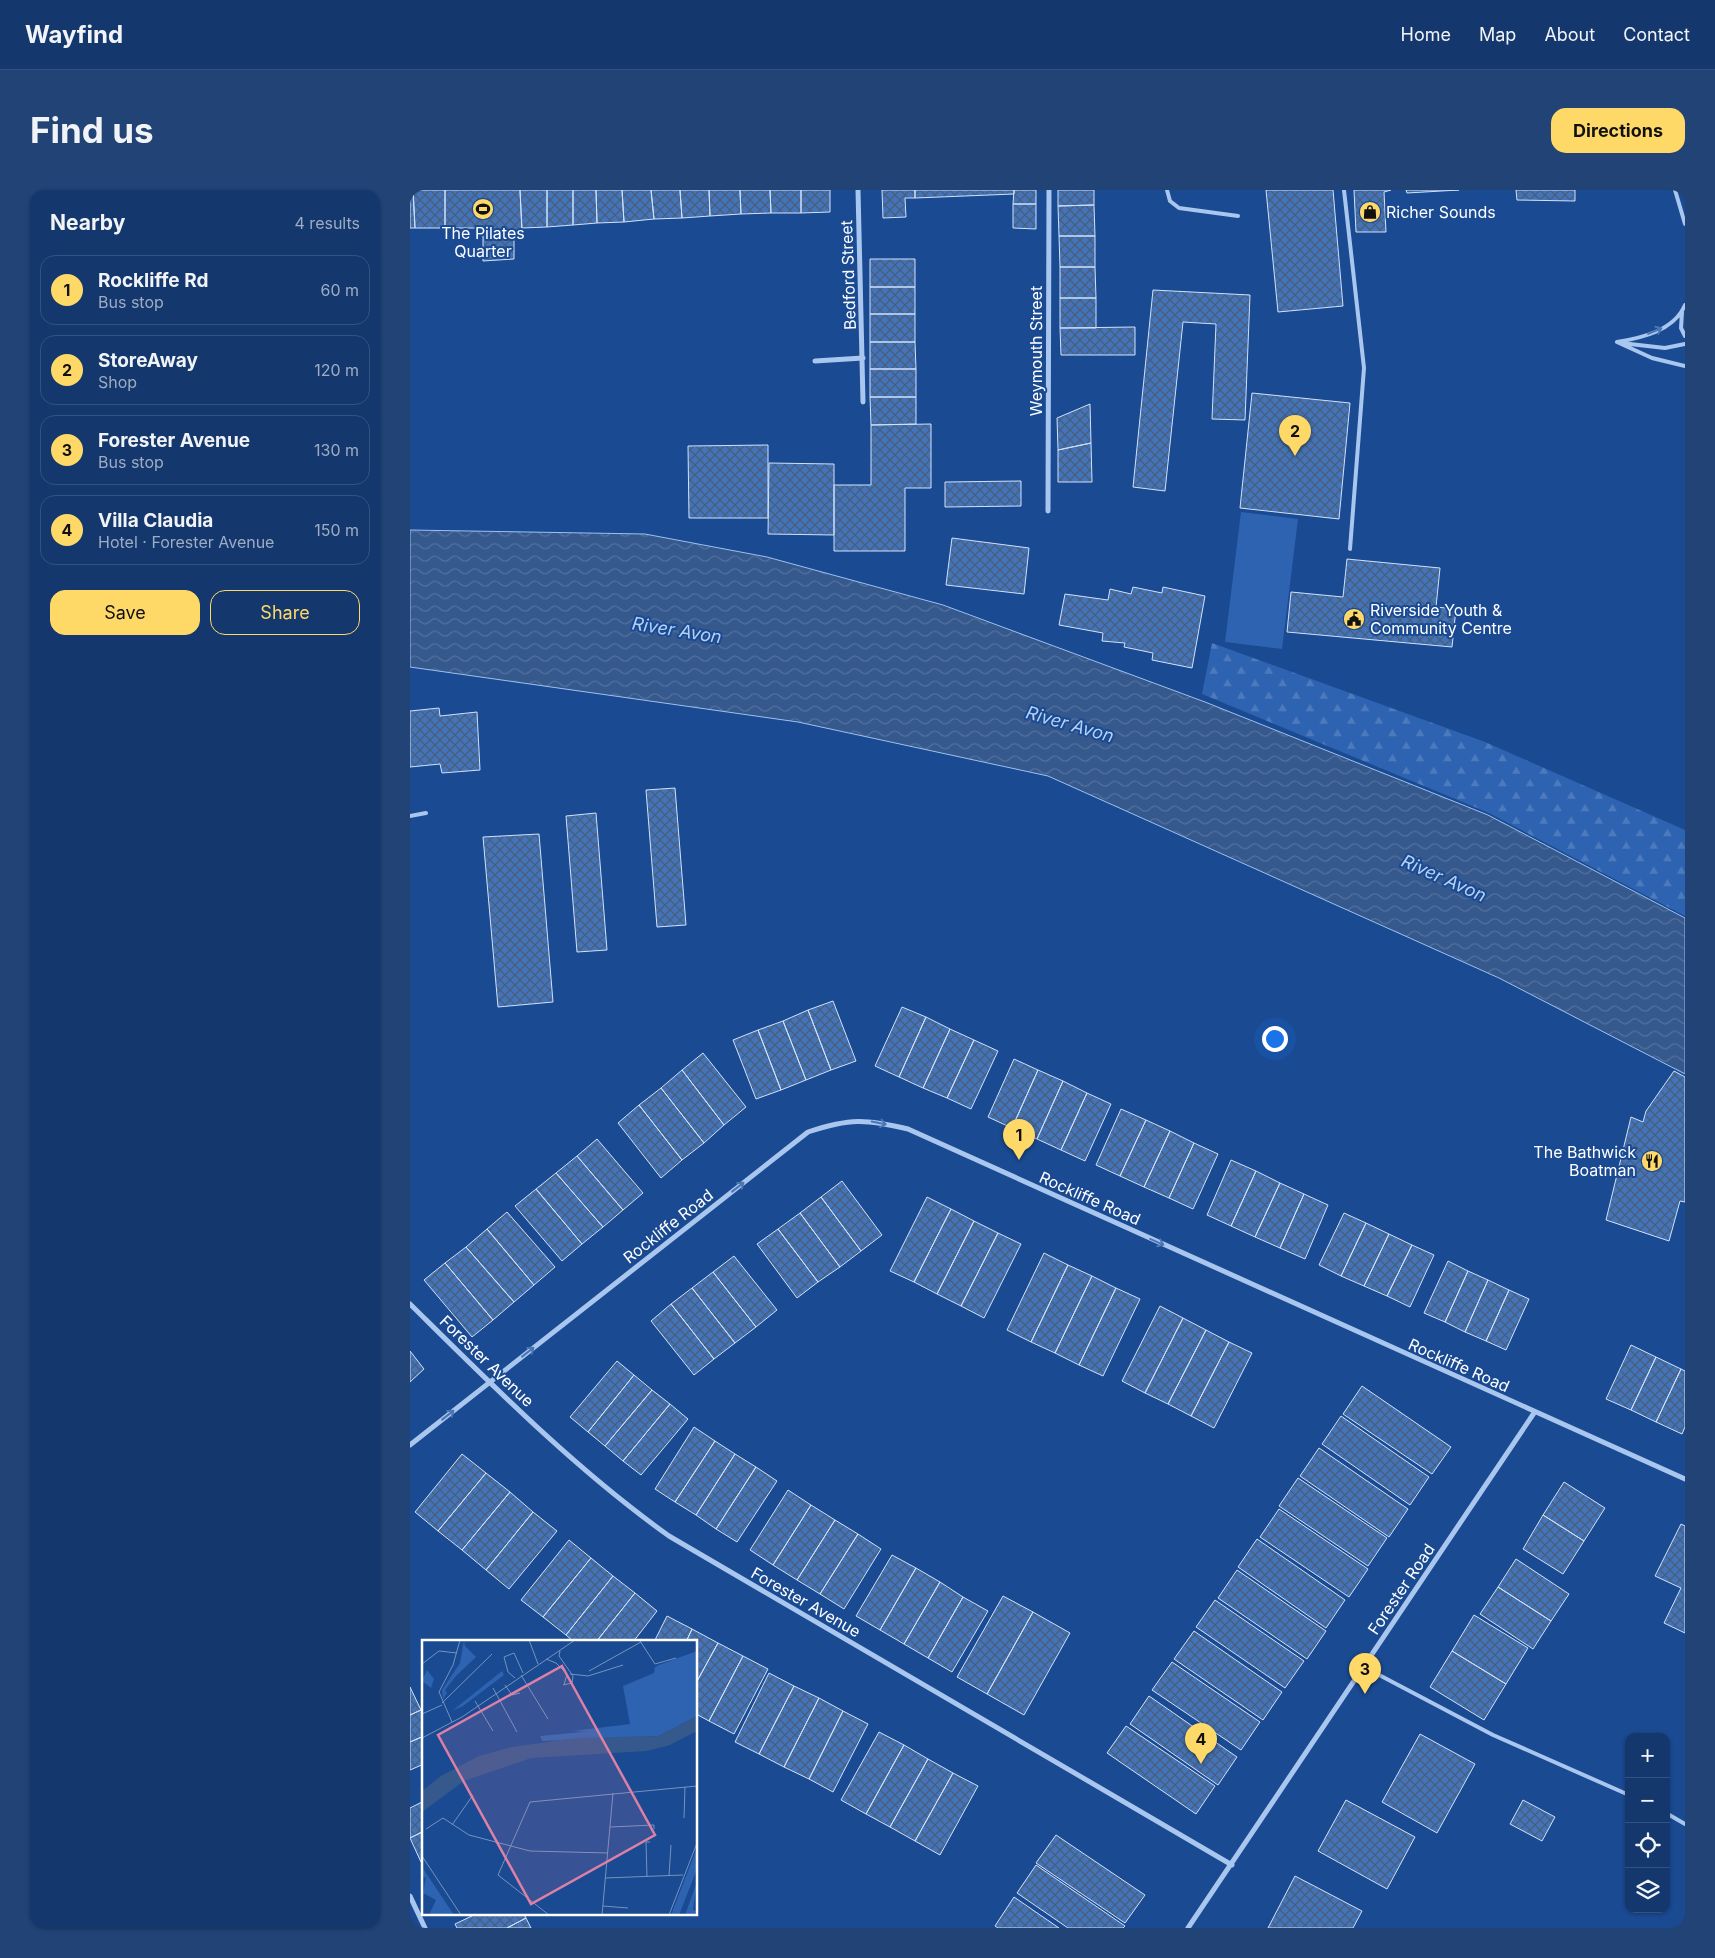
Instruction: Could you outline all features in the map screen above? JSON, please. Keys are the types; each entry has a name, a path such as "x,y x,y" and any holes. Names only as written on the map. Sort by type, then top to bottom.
{"street":[{"name":"Bedford Street","path":"858,190 864,402"},
{"name":"Weymouth Street","path":"1048,511 1049,190"},
{"path":"815,361 863,358"},
{"name":"Rockliffe Road","path":"410,1445 808,1132 839,1122 875,1121 908,1129 1534,1413 1544,1415 1685,1479"},
{"name":"Forester Avenue","path":"410,1304 489,1382 628,1507 669,1536 1232,1865"},
{"name":"Forester Road","path":"1188,1928 1534,1413"},
{"path":"410,1896 425,1928"}],"lane":[{"path":"1167,190 1170,201 1179,208 1238,216"},
{"path":"1344,190 1364,368 1350,549"},
{"path":"1675,190 1685,224"},
{"path":"1685,305 1682,312 1681,328 1685,336"},
{"path":"1616,342 1657,332 1682,312"},
{"path":"1616,342 1665,348 1685,344"},
{"path":"1616,342 1652,358 1685,366"},
{"path":"410,816 426,813"},
{"path":"1364,1667 1493,1735 1625,1793"},
{"path":"1670,1815 1685,1823"}],"green space":[{"path":"1241,512 1298,519 1282,649 1225,642"},
{"path":"1212,643 1485,742 1685,830 1685,916 1489,813 1202,694"}],"water":[{"name":"River Avon","path":"410,530 645,534 767,557 943,605 1205,702 1488,815 1685,918 1685,1074 1499,978 1048,776 798,722 410,667"}],"building":[{"path":"410,190 413,190 415,228 410,228"},
{"path":"413,190 445,190 445,228 415,228"},
{"name":"The Pilates Quarter","path":"445,190 520,190 522,235 514,236 514,259 483,261 483,228 445,228"},
{"path":"520,190 547,190 547,227 522,228"},
{"path":"547,190 573,190 573,225 547,227"},
{"path":"573,190 596,190 597,223 573,225"},
{"path":"596,190 622,190 624,222 597,223"},
{"path":"622,190 651,190 654,219 624,222"},
{"path":"651,190 680,190 682,218 654,219"},
{"path":"680,190 709,190 710,216 682,218"},
{"path":"709,190 740,190 741,214 710,216"},
{"path":"740,190 770,190 771,213 741,214"},
{"path":"770,190 801,190 801,213 771,213"},
{"path":"801,190 830,190 830,212 801,213"},
{"path":"882,190 915,190 915,198 905,198 906,217 883,218"},
{"path":"915,190 1014,190 1014,194 915,198"},
{"path":"1014,190 1036,190 1036,204 1013,204"},
{"path":"1058,190 1094,190 1094,205 1058,206"},
{"path":"1266,190 1333,190 1343,306 1278,312"},
{"name":"Richer Sounds","path":"1354,190 1391,190 1384,192 1386,232 1356,232"},
{"path":"1406,190 1459,190 1407,193"},
{"path":"1516,190 1575,190 1575,201 1517,200"},
{"path":"1013,204 1036,204 1036,229 1013,228"},
{"path":"1094,205 1095,236 1059,236 1058,206"},
{"path":"1059,236 1095,236 1095,267 1060,267"},
{"path":"870,259 915,259 915,287 870,287"},
{"path":"1060,267 1095,267 1096,298 1060,298"},
{"path":"870,287 915,287 915,314 870,314"},
{"path":"1153,290 1250,295 1245,420 1212,419 1216,324 1183,322 1165,491 1133,487"},
{"path":"1060,298 1096,298 1096,328 1060,328"},
{"path":"870,314 915,314 915,342 870,342"},
{"path":"1135,327 1135,355 1061,355 1060,328"},
{"path":"870,342 915,342 916,369 870,369"},
{"path":"870,369 916,369 916,397 870,397"},
{"path":"1252,393 1350,403 1339,519 1240,508"},
{"path":"870,397 916,397 916,424 871,425"},
{"path":"1090,404 1091,443 1058,450 1057,418"},
{"path":"931,424 931,488 905,488 905,551 834,551 834,485 871,485 871,425"},
{"path":"1091,443 1092,482 1058,482 1058,450"},
{"path":"768,445 768,518 689,518 688,446"},
{"path":"769,463 834,464 834,535 768,534"},
{"path":"1021,481 1021,506 945,507 945,482"},
{"path":"952,538 1029,548 1024,594 946,585"},
{"path":"1347,559 1440,568 1436,607 1456,609 1452,647 1287,632 1291,592 1343,597"},
{"path":"1133,587 1162,593 1163,587 1205,596 1192,668 1152,660 1153,653 1124,647 1125,643 1102,641 1103,633 1059,625 1065,594 1108,600 1110,589 1131,594"},
{"path":"439,708 440,716 477,712 480,770 442,773 440,764 410,767 410,711"},
{"path":"675,788 686,925 657,927 646,790"},
{"path":"596,813 607,950 577,952 566,816"},
{"path":"539,834 553,1002 498,1007 483,837"},
{"path":"833,1001 856,1061 831,1070 808,1010"},
{"path":"902,1007 926,1017 899,1077 875,1066"},
{"path":"808,1010 831,1070 806,1080 783,1021"},
{"path":"926,1017 950,1029 923,1088 899,1077"},
{"path":"783,1021 806,1080 781,1090 758,1030"},
{"path":"950,1029 974,1040 947,1098 923,1088"},
{"path":"758,1030 781,1090 756,1099 733,1040"},
{"path":"974,1040 998,1051 971,1109 947,1098"},
{"path":"703,1053 746,1107 724,1125 682,1070"},
{"path":"1014,1059 1038,1070 1012,1128 988,1117"},
{"path":"682,1070 724,1125 704,1143 661,1088"},
{"path":"1038,1070 1063,1081 1037,1139 1012,1128"},
{"name":"The Bathwick Boatman","path":"1674,1071 1685,1077 1685,1202 1680,1201 1669,1241 1606,1220 1631,1117 1643,1122 1646,1111"},
{"path":"1063,1081 1087,1093 1061,1150 1037,1139"},
{"path":"661,1088 704,1143 682,1160 639,1105"},
{"path":"1087,1093 1111,1104 1085,1161 1061,1150"},
{"path":"639,1105 682,1160 661,1178 618,1123"},
{"path":"1121,1109 1146,1120 1120,1176 1096,1165"},
{"path":"1146,1120 1170,1131 1144,1187 1120,1176"},
{"path":"1170,1131 1194,1143 1169,1198 1144,1187"},
{"path":"597,1139 643,1193 623,1210 577,1156"},
{"path":"1194,1143 1218,1154 1193,1209 1169,1198"},
{"path":"577,1156 623,1210 603,1227 556,1173"},
{"path":"1231,1160 1256,1171 1231,1226 1207,1215"},
{"path":"1256,1171 1280,1183 1255,1237 1231,1226"},
{"path":"556,1173 603,1227 582,1244 536,1189"},
{"path":"842,1181 882,1235 861,1251 821,1197"},
{"path":"1280,1183 1304,1194 1280,1248 1255,1237"},
{"path":"536,1189 582,1244 562,1261 515,1206"},
{"path":"1304,1194 1328,1205 1305,1259 1280,1248"},
{"path":"821,1197 861,1251 840,1267 800,1213"},
{"path":"927,1197 951,1209 914,1282 890,1271"},
{"path":"951,1209 974,1221 937,1294 914,1282"},
{"path":"507,1212 555,1267 534,1285 487,1229"},
{"path":"800,1213 840,1267 818,1282 778,1229"},
{"path":"1344,1213 1366,1223 1341,1276 1319,1265"},
{"path":"974,1221 998,1233 961,1306 937,1294"},
{"path":"1366,1223 1389,1234 1364,1286 1341,1276"},
{"path":"487,1229 534,1285 514,1302 466,1247"},
{"path":"778,1229 818,1282 797,1298 757,1244"},
{"path":"998,1233 1021,1244 984,1318 961,1306"},
{"path":"1389,1234 1412,1245 1387,1296 1364,1286"},
{"path":"1412,1245 1434,1255 1410,1307 1387,1296"},
{"path":"466,1247 514,1302 493,1320 445,1263"},
{"path":"1044,1253 1068,1265 1031,1342 1007,1330"},
{"path":"734,1256 777,1310 756,1327 713,1272"},
{"path":"1448,1261 1468,1271 1445,1322 1424,1313"},
{"path":"445,1263 493,1320 472,1337 424,1280"},
{"path":"1068,1265 1092,1276 1055,1353 1031,1342"},
{"path":"1468,1271 1488,1280 1465,1332 1445,1322"},
{"path":"713,1272 756,1327 735,1343 692,1288"},
{"path":"1092,1276 1116,1288 1079,1365 1055,1353"},
{"path":"1488,1280 1509,1290 1486,1341 1465,1332"},
{"path":"692,1288 735,1343 714,1359 671,1304"},
{"path":"1116,1288 1140,1299 1103,1376 1079,1365"},
{"path":"1509,1290 1529,1299 1506,1350 1486,1341"},
{"path":"671,1304 714,1359 694,1375 651,1321"},
{"path":"1160,1306 1183,1318 1145,1393 1122,1381"},
{"path":"1183,1318 1206,1330 1168,1404 1145,1393"},
{"path":"1206,1330 1229,1342 1191,1416 1168,1404"},
{"path":"1229,1342 1252,1353 1214,1428 1191,1416"},
{"path":"1631,1345 1656,1357 1631,1410 1606,1399"},
{"path":"410,1351 424,1369 410,1382"},
{"path":"1656,1357 1681,1369 1656,1422 1631,1410"},
{"path":"617,1361 634,1375 588,1432 570,1417"},
{"path":"1681,1369 1685,1371 1685,1427 1682,1434 1656,1422"},
{"path":"634,1375 652,1390 605,1446 588,1432"},
{"path":"1362,1386 1451,1447 1432,1474 1343,1414"},
{"path":"652,1390 670,1404 623,1461 605,1446"},
{"path":"670,1404 688,1419 641,1475 623,1461"},
{"path":"1341,1416 1429,1477 1410,1505 1322,1444"},
{"path":"694,1427 715,1441 675,1502 655,1489"},
{"path":"715,1441 735,1454 696,1515 675,1502"},
{"path":"1319,1448 1408,1509 1389,1537 1300,1476"},
{"path":"462,1454 486,1473 438,1531 415,1512"},
{"path":"735,1454 756,1467 716,1529 696,1515"},
{"path":"756,1467 777,1481 737,1542 716,1529"},
{"path":"486,1473 510,1492 462,1550 438,1531"},
{"path":"1298,1478 1387,1538 1368,1566 1279,1506"},
{"path":"1564,1482 1605,1508 1584,1541 1543,1515"},
{"path":"788,1490 811,1505 773,1565 750,1550"},
{"path":"510,1492 533,1512 486,1570 462,1550"},
{"path":"811,1505 835,1520 797,1580 773,1565"},
{"path":"1279,1509 1368,1569 1349,1597 1260,1537"},
{"path":"533,1512 557,1531 509,1589 486,1570"},
{"path":"1543,1515 1584,1541 1563,1574 1523,1549"},
{"path":"835,1520 858,1534 820,1594 797,1580"},
{"path":"1681,1524 1685,1526 1685,1633 1664,1623 1681,1588 1655,1576"},
{"path":"858,1534 881,1549 844,1609 820,1594"},
{"path":"1257,1539 1345,1600 1326,1628 1238,1567"},
{"path":"569,1540 591,1558 543,1617 521,1600"},
{"path":"892,1555 916,1568 880,1630 856,1616"},
{"path":"591,1558 613,1576 566,1635 543,1617"},
{"path":"1516,1559 1569,1594 1551,1621 1498,1587"},
{"path":"916,1568 940,1582 904,1644 880,1630"},
{"path":"1237,1570 1326,1631 1307,1659 1218,1598"},
{"path":"613,1576 635,1593 598,1640 572,1640 566,1635"},
{"path":"940,1582 963,1597 928,1658 904,1644"},
{"path":"1498,1587 1551,1621 1533,1649 1480,1614"},
{"path":"635,1593 657,1611 635,1640 598,1640"},
{"path":"1003,1596 1033,1612 987,1694 957,1677"},
{"path":"963,1597 988,1611 952,1672 928,1658"},
{"path":"1215,1600 1304,1661 1285,1688 1196,1627"},
{"path":"1033,1612 1070,1633 1024,1715 987,1694"},
{"path":"1474,1615 1528,1648 1506,1684 1452,1651"},
{"path":"667,1616 692,1629 687,1640 655,1640"},
{"path":"692,1629 718,1643 698,1679 698,1640 687,1640"},
{"path":"1194,1631 1282,1692 1263,1720 1174,1659"},
{"path":"718,1643 743,1656 709,1721 698,1715 698,1679"},
{"path":"1452,1651 1506,1684 1484,1720 1430,1687"},
{"path":"743,1656 768,1669 734,1734 709,1721"},
{"path":"1172,1662 1260,1722 1241,1750 1152,1690"},
{"path":"769,1673 794,1686 759,1754 735,1742"},
{"path":"794,1686 819,1698 784,1767 759,1754"},
{"path":"410,1687 421,1710 410,1715"},
{"path":"1149,1696 1237,1757 1218,1785 1130,1724"},
{"path":"819,1698 843,1711 809,1779 784,1767"},
{"path":"421,1710 422,1712 422,1737 410,1742 410,1715"},
{"path":"843,1711 868,1724 833,1792 809,1779"},
{"path":"1126,1726 1215,1786 1196,1814 1107,1753"},
{"path":"879,1732 904,1745 866,1814 841,1800"},
{"path":"1420,1734 1475,1764 1437,1833 1382,1802"},
{"path":"422,1737 422,1765 410,1770 410,1742"},
{"path":"904,1745 928,1759 890,1827 866,1814"},
{"path":"928,1759 953,1773 915,1841 890,1827"},
{"path":"953,1773 978,1786 940,1855 915,1841"},
{"path":"1346,1800 1415,1837 1387,1889 1318,1851"},
{"path":"1523,1800 1555,1817 1542,1841 1510,1824"},
{"path":"422,1802 422,1832 410,1838 410,1808"},
{"path":"422,1832 421,1862 410,1838"},
{"path":"1056,1835 1145,1895 1125,1923 1036,1863"},
{"path":"1036,1865 1125,1926 1123,1928 1068,1928 1017,1893"},
{"path":"1295,1876 1362,1911 1353,1928 1268,1928"},
{"path":"1014,1897 1059,1928 998,1928 995,1926"},
{"path":"472,1916 525,1916 526,1918 507,1928 457,1928 455,1924"},
{"path":"526,1918 531,1928 507,1928"}],"place":[{"name":"The Pilates Quarter","path":"483,209"},
{"name":"Richer Sounds","path":"1370,212"},
{"name":"StoreAway","path":"1295,456"},
{"name":"Riverside Youth & Community Centre","path":"1354,619"},
{"name":"Rockliffe Rd","path":"1019,1160"},
{"name":"The Bathwick Boatman","path":"1652,1161"},
{"name":"Forester Avenue","path":"1365,1694"},
{"name":"Villa Claudia","path":"1201,1764"}]}
